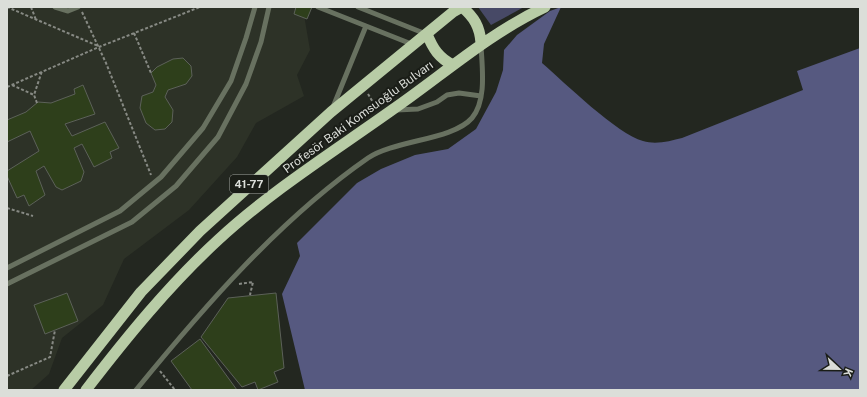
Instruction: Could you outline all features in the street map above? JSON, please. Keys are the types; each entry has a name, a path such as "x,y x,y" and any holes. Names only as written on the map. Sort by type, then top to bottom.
{"highway":[{"name":"Profesör Baki Komsuoğlu Bulvarı","path":"64,390 121,316 170,261 238,194 362,86 415,45 453,12 462,7"},
{"path":"462,7 477,23 481,43"},
{"name":"Profesör Baki Komsuoğlu Bulvarı","path":"86,390 155,306 217,241 261,203 392,110 481,43 545,7"},
{"path":"427,34 434,50 439,56 453,64"}],"lane":[{"path":"55,7 68,11 79,7"},
{"path":"7,268 120,211 155,182 203,128 231,81 255,7"},
{"path":"7,284 132,222 176,186 218,137 246,84 262,42 269,7"},
{"path":"318,7 415,45"},
{"path":"358,7 427,34"},
{"path":"331,112 366,26"},
{"path":"136,390 156,365 226,287 302,211 351,171 370,157 456,129 472,117 477,109 481,96 481,43"},
{"path":"392,110 418,109 437,102 447,95 460,93 481,96"}],"path":[{"path":"7,7 99,47"},
{"path":"31,7 36,20"},
{"path":"79,7 99,47 155,182"},
{"path":"7,87 99,47 200,7"},
{"path":"134,33 151,73"},
{"path":"37,103 34,95 42,71"},
{"path":"12,84 34,95"},
{"path":"362,86 383,116"},
{"path":"7,208 33,216"},
{"path":"226,287 253,282 250,295"},
{"path":"7,376 50,357 55,330"},
{"path":"156,365 175,390"}],"shaded area":[{"path":"7,7 307,7 304,15 310,50 297,75 304,96 256,123 237,157 189,210 124,259 103,305 62,338 49,374 31,390 7,390"},
{"path":"478,7 524,7 491,25"},
{"path":"561,7 544,44 542,63 577,95 619,129 643,141 653,143 682,138 803,90 797,71 860,48 860,390 305,390 282,294 300,256 297,243 357,183 381,169 415,155 448,149 476,129 496,92 503,70 504,50 517,35 550,11"}],"building":[{"path":"296,7 312,7 307,19 294,14"},
{"path":"183,58 191,66 192,76 186,84 168,90 165,97 173,110 172,122 165,129 155,130 146,123 140,108 142,96 153,92 156,85 151,73 157,67 173,59"},
{"path":"83,85 95,114 65,124 72,136 105,122 119,148 110,152 112,158 94,167 82,144 74,148 84,172 81,181 62,190 56,187 44,166 36,171 45,195 29,206 24,195 17,198 7,176 7,171 39,151 30,131 7,142 7,120 26,112 38,102 51,103 75,94 74,89"},
{"path":"67,293 78,321 45,334 34,305"},
{"path":"276,293 284,368 274,372 278,382 258,390 255,382 242,387 201,337 228,298"},
{"path":"200,339 237,390 192,390 171,361"}]}
